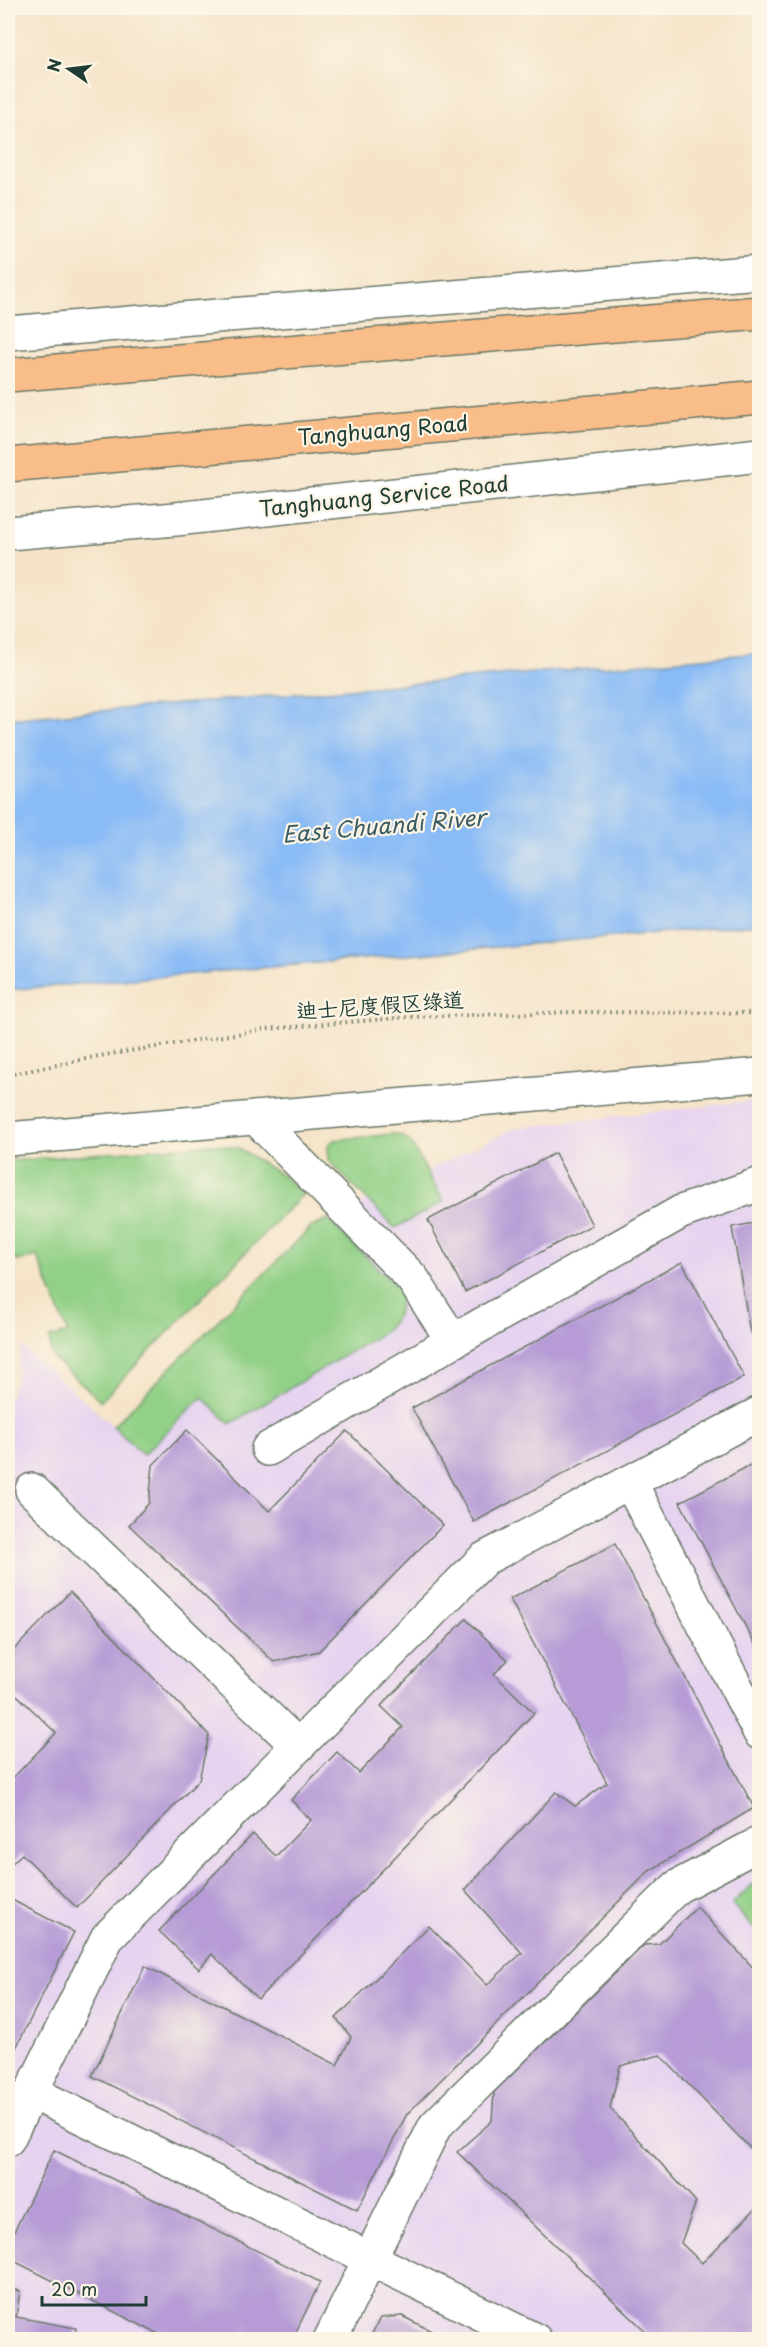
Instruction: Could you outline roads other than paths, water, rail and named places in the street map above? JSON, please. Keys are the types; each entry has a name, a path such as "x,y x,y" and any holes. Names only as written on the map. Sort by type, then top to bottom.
{"main road":[{"path":"8,375 759,313"},
{"name":"Tanghuang Road","path":"8,465 759,397"}],"street":[{"path":"8,333 759,272"},
{"name":"Tanghuang Service Road","path":"8,532 176,519 759,455"},
{"path":"8,1139 759,1075"},
{"path":"256,1118 412,1278 453,1341"},
{"path":"268,1449 681,1212 759,1185"},
{"path":"8,2139 107,1938 484,1559 759,1413"},
{"path":"630,1482 759,1733"},
{"path":"32,1490 298,1746"},
{"path":"330,2340 435,2126 677,1887 759,1843"},
{"path":"31,2092 535,2340"}],"water":[{"name":"East Chuandi River","path":"759,653 759,924 8,990 8,719"}]}
